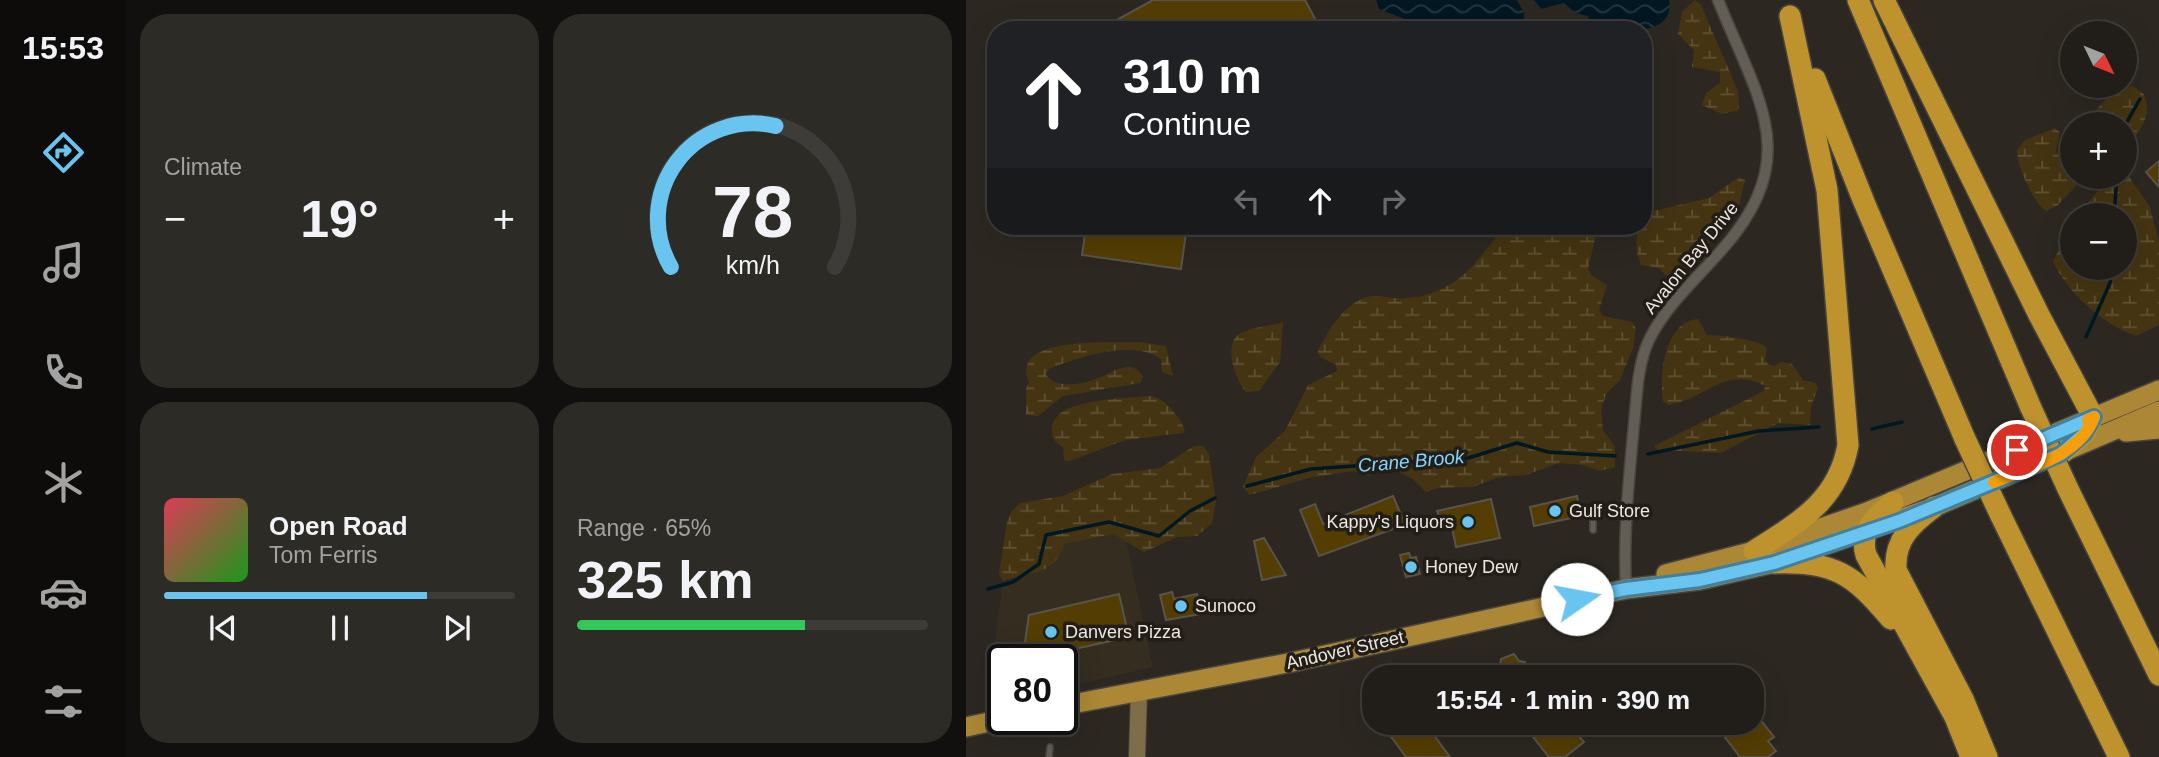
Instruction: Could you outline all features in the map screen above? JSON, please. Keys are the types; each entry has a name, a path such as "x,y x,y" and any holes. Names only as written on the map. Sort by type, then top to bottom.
{"highway":[{"path":"1858,0 2031,408 2159,676"},
{"path":"1884,0 2039,316 2094,417 2084,434 2061,454"},
{"path":"1787,8 1864,202 1965,439 2119,757"},
{"path":"1754,551 1798,523 1824,500 1841,474 1847,445 1827,190 1787,8"},
{"name":"Andover Street","path":"1626,589 1675,571 1754,551 1893,502 2159,390"},
{"name":"Andover Street","path":"1078,703 1293,662 1626,589 1700,580 1774,563 1934,507 2159,411"},
{"path":"2094,440 2138,430 2159,429"},
{"path":"1893,502 1870,523 1865,533 1866,555 1955,717 1971,757"},
{"path":"1934,507 1906,531 1895,557 1896,570 1963,699 1987,757"},
{"path":"1774,563 1812,563 1850,576 1862,584 1918,653"},
{"path":"966,727 987,722"}],"main road":[{"path":"1137,757 1139,691"}],"street":[{"name":"Avalon Bay Drive","path":"1626,589 1625,522 1643,356 1656,328 1669,310 1731,240 1754,208 1767,172 1769,141 1763,112 1718,0"}],"lane":[{"path":"1593,516 1593,530"},
{"path":"1049,757 1050,747"}],"shaded area":[{"path":"1123,526 1153,667 1078,684 1078,644 995,644 1002,585 1013,582 1039,564 1046,535"}],"green space":[{"path":"1695,0 1701,5 1738,91 1739,110 1722,114 1702,105 1706,93 1720,83 1720,72 1692,67 1694,50 1678,34 1682,12"},
{"path":"2137,89 2143,93 2146,101 2144,123 2137,134 2137,112 2096,112 2108,98 2137,98"},
{"path":"2055,128 2060,132 2056,151 2060,157 2060,189 2073,189 2058,205 2047,211 2037,201 2019,164 2017,150 2025,140"},
{"path":"1739,177 1745,180 1737,213 1676,278 1670,280 1659,268 1641,265 1637,236 1652,235 1652,211 1709,198"},
{"path":"2137,188 2150,207 2159,242 2159,325 2136,336 2099,316 2064,280 2137,280 2137,203 2087,203 2100,189"},
{"path":"1499,235 1596,235 1588,269 1591,275 1607,285 1599,310 1603,316 1632,322 1636,328 1633,348 1620,380 1606,394 1601,410 1603,430 1615,447 1615,467 1600,471 1583,465 1558,463 1526,475 1499,477 1473,487 1438,488 1426,492 1413,479 1399,472 1385,471 1368,476 1354,471 1308,478 1250,495 1243,487 1256,457 1285,431 1308,385 1337,371 1336,365 1320,357 1318,351 1345,310 1372,296 1409,298 1444,288 1460,278"},
{"path":"2060,247 2060,274 2053,262"},
{"path":"1698,319 1707,335 1756,342 1767,348 1765,360 1769,365 1775,366 1780,362 1792,364 1803,380 1815,383 1818,388 1811,406 1810,425 1778,423 1721,453 1658,450 1654,446 1764,391 1765,386 1737,379 1726,381 1681,402 1668,405 1663,401 1663,365 1671,339 1687,322"},
{"path":"1283,322 1280,362 1259,391 1246,392 1232,361 1232,344 1235,338 1246,331"},
{"path":"1140,342 1166,346 1173,376 1162,372 1161,359 1149,353 1121,350 1090,355 1049,369 1046,375 1061,384 1074,384 1093,380 1126,367 1138,371 1143,377 1140,383 1063,396 1038,416 1026,415 1026,389 1029,383 1027,367 1034,356 1048,349 1067,345"},
{"path":"1149,396 1160,399 1171,408 1183,425 1183,433 1125,440 1070,461 1064,460 1063,447 1055,440 1052,430 1055,419 1064,411 1108,399"},
{"path":"1194,446 1203,446 1209,454 1216,502 1212,523 1197,536 1177,537 1144,552 1113,534 1064,544 1060,555 1048,568 1003,581 999,574 1007,522 1020,503 1063,496 1112,474 1160,468"}],"water":[{"path":"1376,0 1517,0 1524,13 1524,21 1410,21 1379,9"},
{"path":"1534,0 1669,0 1669,12 1663,21 1652,28 1652,21 1589,21 1588,16 1575,13 1564,3 1541,9"}],"building":[{"path":"1153,0 1305,0 1316,21 1115,21"},
{"path":"2159,161 2159,187 2146,172"},
{"path":"1085,235 1186,235 1181,269 1082,255"},
{"path":"1393,496 1404,522 1395,525 1396,528 1319,556 1300,510 1315,504 1323,524"},
{"name":"Gulf Store","path":"1577,496 1581,516 1534,526 1530,507"},
{"name":"Kappy's Liquors","path":"1491,499 1500,538 1456,547 1451,523 1443,525 1437,511"},
{"path":"1264,538 1286,575 1262,580 1254,541"},
{"name":"Honey Dew","path":"1409,553 1411,558 1416,557 1420,574 1406,577 1400,555"},
{"name":"Sunoco","path":"1172,592 1174,599 1197,594 1201,614 1166,620 1160,595"},
{"path":"1119,594 1129,637 1078,648 1078,644 1025,644 1029,615"},
{"path":"1514,654 1519,661 1525,662 1525,665 1500,665 1501,659"},
{"path":"1764,724 1774,737 1768,741 1776,751 1768,757 1740,757 1723,735 1764,735"},
{"path":"1390,735 1434,735 1450,757 1406,757"},
{"path":"1532,735 1578,735 1584,742 1565,757 1549,757"}],"waterway":[{"name":"Crane Brook","path":"2133,112 2140,99"},
{"name":"Crane Brook","path":"2115,203 2116,189"},
{"name":"Crane Brook","path":"2086,337 2110,280"},
{"name":"Crane Brook","path":"1872,429 1902,422"},
{"name":"Crane Brook","path":"1648,454 1759,431 1819,427"},
{"name":"Crane Brook","path":"1247,486 1311,469 1468,458 1517,443 1548,452 1615,456"},
{"name":"Crane Brook","path":"988,589 1013,582 1039,564 1046,535 1109,522 1159,536 1190,511 1215,498"}],"slow traffic":[{"path":"1994,482 2061,454 2076,443 2091,426 2094,417 2088,420"}],"place":[{"name":"Gulf Store","path":"1555,511"},
{"name":"Kappy's Liquors","path":"1468,522"},
{"name":"Honey Dew","path":"1411,567"},
{"name":"Sunoco","path":"1181,606"},
{"name":"Danvers Pizza","path":"1051,632"}],"route":[{"path":"1577,599 1626,589 1700,580 1774,563 1835,544 1934,507 2061,454 2076,443 2091,426 2094,417 2017,450"}]}
